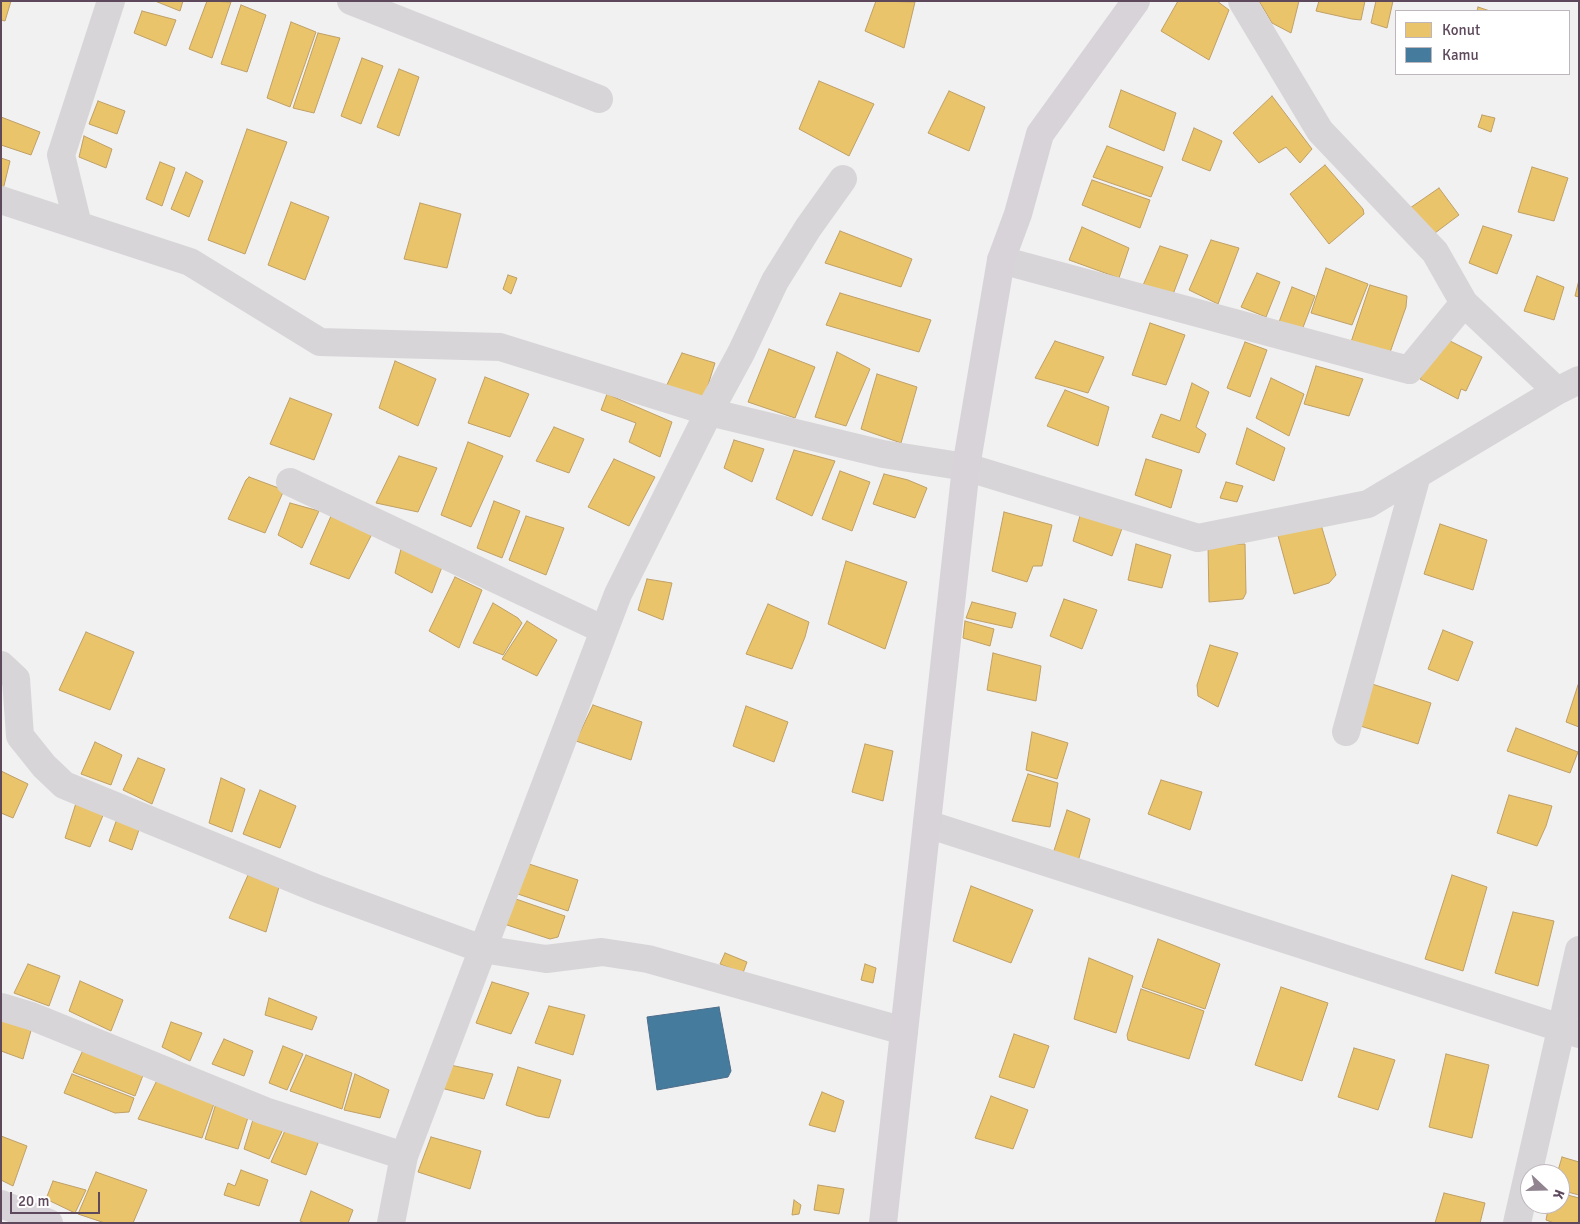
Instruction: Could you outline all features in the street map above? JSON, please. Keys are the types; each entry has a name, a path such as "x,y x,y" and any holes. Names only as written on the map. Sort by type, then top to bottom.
{"main road":[{"path":"883,1223 966,467 1001,260 1018,214 1040,134 1136,1"},
{"path":"1,1204 50,1223"}],"street":[{"path":"78,225 61,155 111,1"},
{"path":"351,1 400,10 599,99"},
{"path":"1,200 190,262 320,342 500,348 709,412 883,454 966,467 1198,538 1368,504 1568,385 1464,303 1435,252 1320,131 1242,1"},
{"path":"391,1223 404,1156 618,594 709,412 741,353 775,281 808,228 843,179"},
{"path":"1001,260 1409,370 1464,303"},
{"path":"1346,732 1417,475"},
{"path":"290,482 604,630"},
{"path":"1,665 16,679 20,736 44,766 64,785 318,889 482,949 546,959 602,952 648,959 904,1031"},
{"path":"926,824 1570,1032"},
{"path":"1517,1223 1570,1032 1579,950"},
{"path":"1,1007 31,1016 265,1111 404,1156"}],"building: Konut":[{"path":"1,1 11,1 5,21 1,20"},
{"path":"155,1 183,1 180,11"},
{"path":"207,1 231,2 212,58 189,49"},
{"path":"876,1 915,2 904,48 865,31"},
{"path":"1178,1 1217,1 1229,10 1209,60 1161,31"},
{"path":"1259,1 1299,1 1291,33 1272,23"},
{"path":"1319,1 1365,1 1361,20 1316,11"},
{"path":"1376,1 1393,1 1387,28 1371,23"},
{"path":"241,5 266,15 247,72 221,64"},
{"path":"142,11 176,20 166,46 134,33"},
{"path":"291,22 316,32 290,107 267,98"},
{"path":"318,33 340,38 314,113 293,108"},
{"path":"362,58 383,66 361,124 341,116"},
{"path":"399,69 419,77 399,136 377,127"},
{"path":"819,81 874,104 849,156 799,129"},
{"path":"1121,90 1176,113 1164,151 1109,127"},
{"path":"949,91 985,107 969,151 928,133"},
{"path":"1272,96 1312,149 1300,163 1286,147 1259,163 1233,133"},
{"path":"98,101 125,111 117,134 89,124"},
{"path":"1482,115 1495,118 1491,132 1478,127"},
{"path":"1,117 40,132 31,155 1,145"},
{"path":"1194,128 1222,141 1210,171 1182,160"},
{"path":"247,129 287,142 245,254 208,240"},
{"path":"84,136 112,149 106,168 79,157"},
{"path":"1107,146 1163,167 1151,197 1093,177"},
{"path":"1,158 10,161 1,198"},
{"path":"160,162 175,168 162,206 146,199"},
{"path":"1325,165 1363,209 1364,214 1329,244 1290,194"},
{"path":"1532,167 1568,178 1554,221 1518,212"},
{"path":"186,172 203,181 189,217 171,209"},
{"path":"1092,180 1150,200 1140,228 1082,205"},
{"path":"1439,188 1459,215 1427,239 1410,208"},
{"path":"291,202 329,217 305,280 268,265"},
{"path":"420,203 461,214 447,268 404,259"},
{"path":"1483,226 1512,235 1497,274 1469,263"},
{"path":"1082,227 1129,248 1119,278 1069,260"},
{"path":"840,231 912,259 901,287 825,263"},
{"path":"1211,240 1239,248 1218,304 1189,290"},
{"path":"1160,246 1188,255 1172,297 1141,290"},
{"path":"1326,268 1368,284 1352,325 1311,313"},
{"path":"1257,273 1280,282 1266,317 1241,307"},
{"path":"508,275 517,278 511,294 503,289"},
{"path":"1537,276 1564,287 1554,320 1524,311"},
{"path":"1579,280 1579,297 1575,296"},
{"path":"1370,285 1407,296 1406,307 1387,361 1351,342"},
{"path":"1292,287 1315,296 1302,330 1279,322"},
{"path":"840,293 931,320 919,352 826,325"},
{"path":"1150,323 1185,335 1166,385 1132,375"},
{"path":"1444,338 1482,357 1466,391 1461,389 1458,399 1420,379"},
{"path":"1055,341 1104,357 1088,393 1035,378"},
{"path":"1245,342 1267,350 1250,397 1227,388"},
{"path":"769,349 815,367 795,418 748,402"},
{"path":"837,352 870,369 846,426 815,417"},
{"path":"682,353 715,363 703,401 664,391"},
{"path":"395,361 436,379 418,426 379,408"},
{"path":"1316,366 1363,379 1349,416 1304,404"},
{"path":"877,374 917,387 901,443 861,429"},
{"path":"485,377 529,394 510,437 468,423"},
{"path":"1271,378 1304,394 1289,436 1256,418"},
{"path":"1192,383 1209,392 1196,427 1206,434 1199,453 1152,437 1161,414 1180,421"},
{"path":"1065,390 1109,407 1098,446 1047,426"},
{"path":"607,394 672,422 660,457 629,442 636,423 601,410"},
{"path":"290,398 332,414 314,460 270,444"},
{"path":"554,427 584,439 569,473 536,461"},
{"path":"1247,428 1285,448 1274,481 1236,464"},
{"path":"734,440 764,449 752,482 724,468"},
{"path":"468,442 503,456 471,527 441,515"},
{"path":"794,450 835,461 812,516 776,499"},
{"path":"399,456 437,468 418,512 376,503"},
{"path":"614,459 655,477 629,526 588,507"},
{"path":"1146,459 1182,470 1171,508 1135,495"},
{"path":"840,471 870,482 852,531 822,519"},
{"path":"884,474 908,480 927,488 915,518 873,504"},
{"path":"249,477 284,490 265,533 228,519"},
{"path":"1226,482 1243,486 1237,502 1220,498"},
{"path":"494,501 520,511 502,558 477,548"},
{"path":"290,503 319,511 302,548 278,535"},
{"path":"1004,512 1052,525 1042,566 1033,566 1027,582 992,571"},
{"path":"1081,512 1124,523 1112,556 1073,541"},
{"path":"331,516 373,532 349,579 310,564"},
{"path":"526,516 564,528 546,575 509,560"},
{"path":"1319,518 1336,575 1329,583 1294,594 1277,532"},
{"path":"1440,524 1487,540 1473,590 1424,574"},
{"path":"1136,544 1171,555 1162,588 1128,580"},
{"path":"1208,544 1245,544 1246,593 1243,599 1209,602"},
{"path":"401,549 442,567 432,593 395,573"},
{"path":"846,561 907,582 885,649 828,624"},
{"path":"455,577 482,590 459,648 429,631"},
{"path":"647,579 672,583 663,620 638,610"},
{"path":"1064,599 1097,610 1082,649 1050,636"},
{"path":"972,602 1016,613 1012,628 966,618"},
{"path":"493,603 518,618 522,623 503,655 473,643"},
{"path":"768,604 809,622 792,669 746,654"},
{"path":"527,621 557,640 537,676 502,659"},
{"path":"965,621 994,629 990,646 963,638"},
{"path":"1443,630 1473,642 1458,681 1428,669"},
{"path":"86,632 134,652 110,710 59,690"},
{"path":"1210,645 1238,653 1218,707 1198,696 1197,685"},
{"path":"993,653 1041,666 1036,701 987,690"},
{"path":"1579,682 1579,727 1566,722"},
{"path":"1369,683 1431,703 1418,744 1354,724"},
{"path":"593,705 642,722 631,760 576,741"},
{"path":"746,706 788,722 774,762 733,746"},
{"path":"1516,728 1578,752 1570,773 1507,751"},
{"path":"1032,732 1068,743 1057,779 1026,770"},
{"path":"95,742 122,755 111,785 81,774"},
{"path":"865,744 893,751 883,801 852,792"},
{"path":"138,758 165,769 152,804 123,790"},
{"path":"1,771 28,784 13,818 1,813"},
{"path":"1028,774 1058,783 1050,827 1012,821"},
{"path":"221,778 245,789 232,832 209,823"},
{"path":"1161,780 1202,792 1190,830 1148,814"},
{"path":"260,790 296,806 280,848 243,834"},
{"path":"1509,795 1552,806 1537,846 1497,833"},
{"path":"77,800 106,808 90,847 65,838"},
{"path":"1067,810 1090,819 1075,872 1050,863"},
{"path":"118,816 141,824 132,850 109,841"},
{"path":"526,863 578,880 568,911 515,893"},
{"path":"248,875 279,887 266,932 229,918"},
{"path":"1452,875 1487,887 1463,971 1425,959"},
{"path":"971,886 1033,910 1011,963 953,941"},
{"path":"513,898 565,916 558,937 550,939 504,924"},
{"path":"1513,912 1554,921 1538,986 1495,973"},
{"path":"1158,939 1220,964 1205,1009 1142,987"},
{"path":"725,953 747,962 743,973 720,964"},
{"path":"1089,958 1133,976 1116,1033 1074,1019"},
{"path":"28,964 60,976 49,1006 14,993"},
{"path":"865,964 876,968 873,983 861,980"},
{"path":"80,981 123,1000 111,1031 69,1011"},
{"path":"492,982 529,993 511,1034 476,1023"},
{"path":"1281,987 1328,1003 1302,1081 1255,1065"},
{"path":"1141,989 1204,1011 1189,1059 1128,1040 1127,1035"},
{"path":"269,998 317,1017 312,1030 265,1015"},
{"path":"549,1006 585,1015 573,1055 535,1043"},
{"path":"1,1015 32,1027 23,1059 1,1051"},
{"path":"171,1022 202,1033 190,1061 162,1047"},
{"path":"1014,1034 1049,1046 1034,1088 999,1077"},
{"path":"224,1039 253,1051 244,1076 212,1064"},
{"path":"283,1046 303,1054 287,1090 269,1083"},
{"path":"1354,1048 1395,1060 1378,1110 1338,1097"},
{"path":"83,1050 145,1070 135,1096 73,1072"},
{"path":"1446,1054 1489,1065 1472,1138 1429,1127"},
{"path":"306,1055 352,1073 342,1109 290,1091"},
{"path":"450,1065 493,1074 484,1099 441,1088"},
{"path":"518,1067 561,1080 549,1118 537,1116 506,1105"},
{"path":"72,1074 134,1098 129,1112 115,1113 64,1093"},
{"path":"160,1074 216,1098 202,1138 138,1119"},
{"path":"355,1074 389,1090 380,1118 344,1110"},
{"path":"822,1092 844,1101 835,1132 809,1125"},
{"path":"991,1096 1028,1110 1013,1149 975,1138"},
{"path":"218,1097 250,1111 238,1149 205,1139"},
{"path":"255,1113 285,1125 269,1159 244,1149"},
{"path":"287,1126 320,1138 306,1175 271,1162"},
{"path":"1,1136 27,1146 13,1186 1,1180"},
{"path":"431,1137 481,1151 470,1189 418,1172"},
{"path":"1562,1157 1579,1162 1579,1195 1570,1193 1570,1164 1560,1164"},
{"path":"241,1170 268,1180 259,1206 224,1195 228,1183 235,1186"},
{"path":"96,1172 147,1190 133,1223 105,1223 78,1214"},
{"path":"53,1181 86,1190 75,1213 46,1199"},
{"path":"818,1185 844,1189 839,1214 814,1210"},
{"path":"311,1191 353,1210 348,1223 304,1223 300,1221"},
{"path":"1444,1193 1485,1203 1480,1223 1435,1223"},
{"path":"1570,1196 1579,1198 1579,1223 1554,1223 1546,1220 1547,1214 1570,1214"},
{"path":"794,1200 801,1205 799,1214 792,1215"}],"building: Kamu":[{"path":"719,1007 731,1071 728,1077 657,1090 647,1017"}]}
